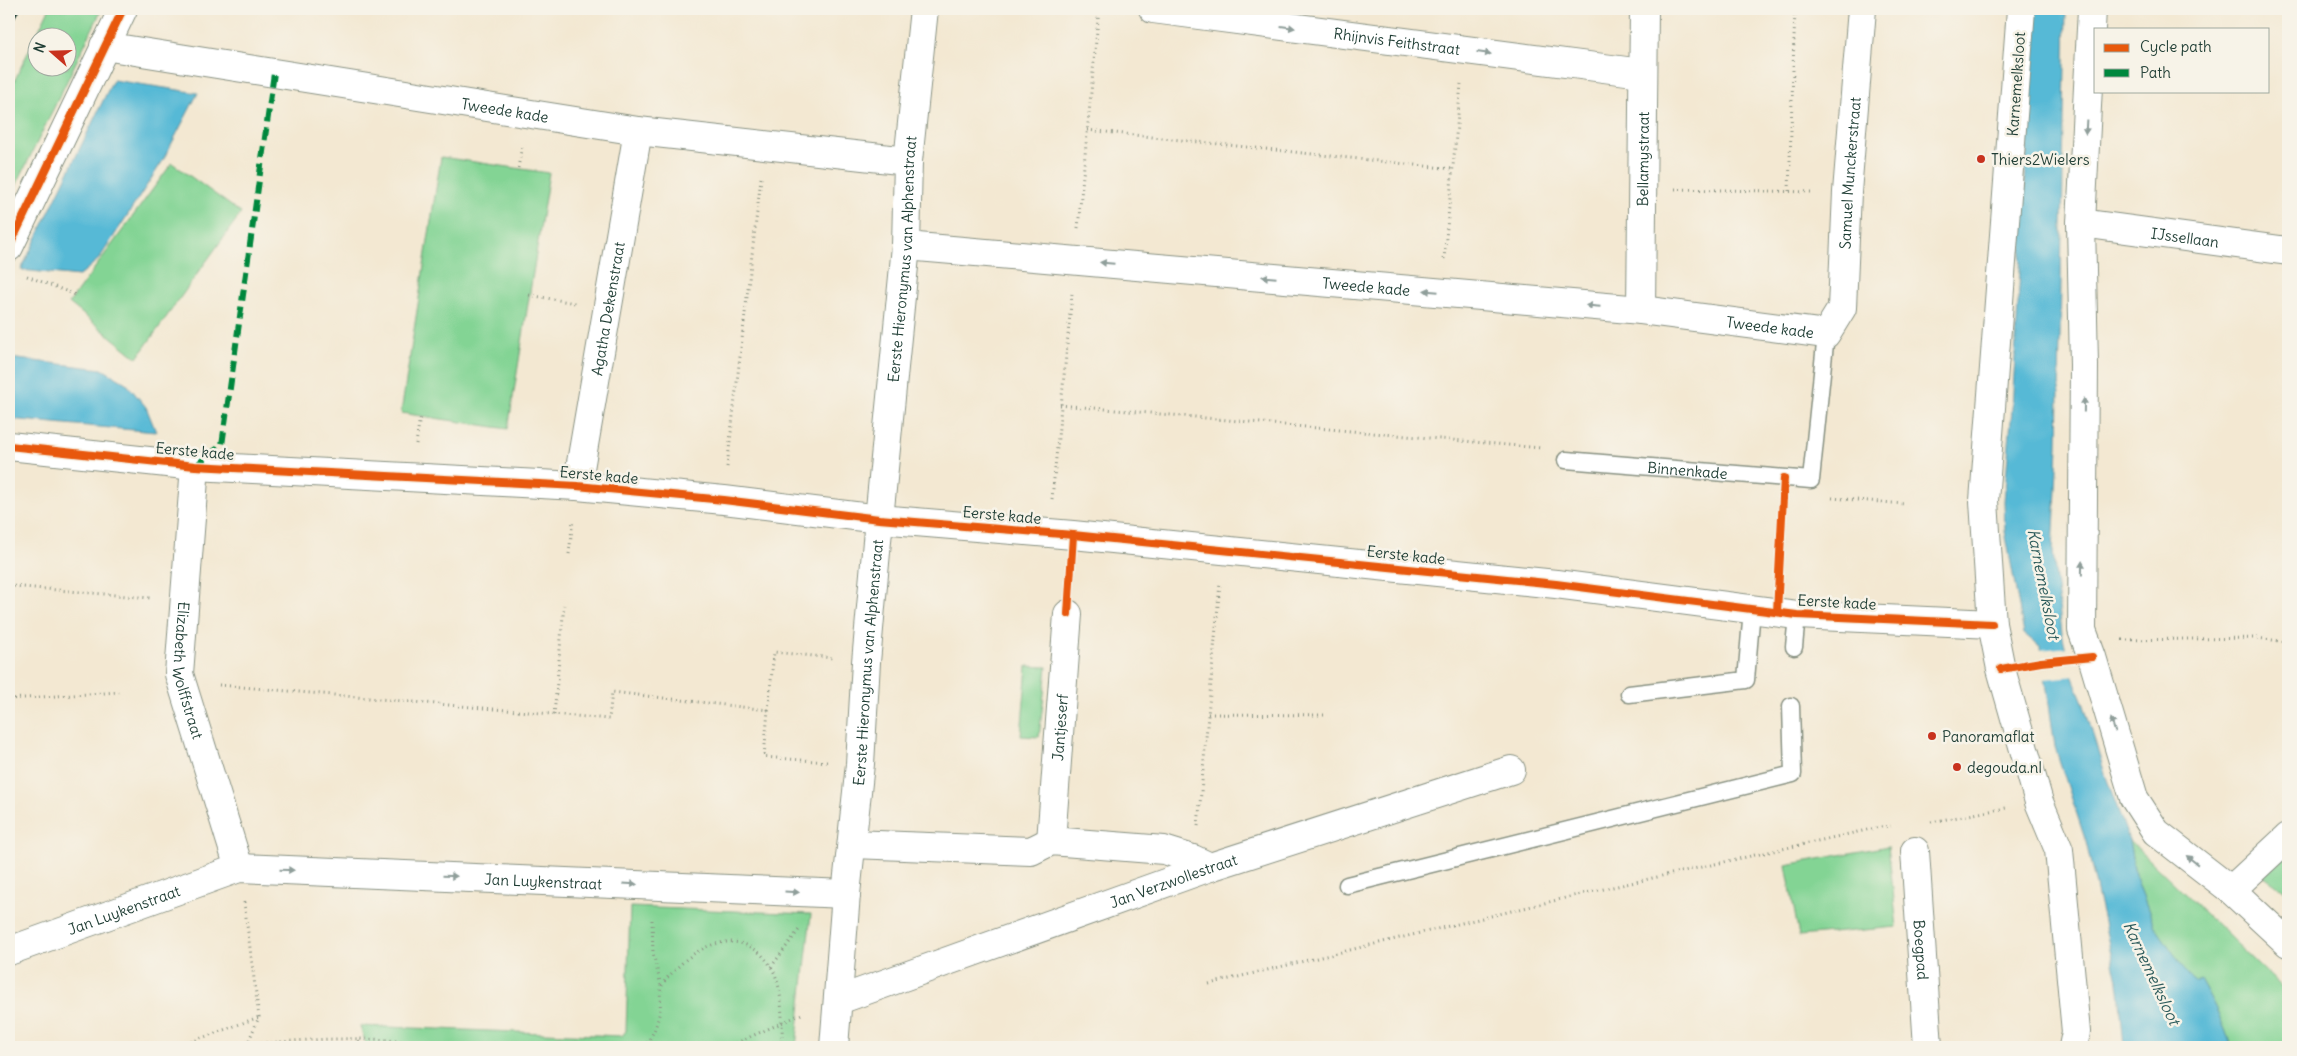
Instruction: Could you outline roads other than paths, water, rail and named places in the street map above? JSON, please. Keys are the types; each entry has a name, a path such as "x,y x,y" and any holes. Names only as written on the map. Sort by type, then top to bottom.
{"street":[{"path":"9,247 123,9"},
{"name":"Eerste Hieronymus van Alphenstraat","path":"834,1047 846,894 860,764 866,662 906,246 908,161 924,9"},
{"name":"Rhijnvis Feithstraat","path":"1153,9 1642,73"},
{"name":"Bellamystraat","path":"1641,310 1644,9"},
{"name":"Samuel Munckerstraat","path":"1826,334 1842,308 1846,192 1862,9"},
{"path":"2007,9 2021,9"},
{"name":"Karnemelksloot","path":"2021,9 1984,501 1992,624 2001,669 2039,802 2059,850 2076,1032 2072,1047"},
{"path":"2092,9 2081,223 2084,365 2082,630 2092,657 2134,798 2156,832 2231,890 2288,943"},
{"name":"Tweede kade","path":"104,46 638,131 908,161"},
{"name":"Agatha Dekenstraat","path":"577,486 638,131"},
{"name":"IJssellaan","path":"2081,223 2288,252"},
{"name":"Tweede kade","path":"906,246 1641,310 1826,334"},
{"name":"Eerste kade","path":"9,446 195,466 577,486 724,500 879,519 1073,534 1556,584 1798,615 1992,624"},
{"name":"Elizabeth Wolffstraat","path":"195,466 179,674 239,868"},
{"name":"Jantjeserf","path":"1052,841 1068,614"},
{"name":"Jan Verzwollestraat","path":"839,1000 1202,863 1511,770"},
{"path":"2231,890 2288,836"},
{"name":"Boegpad","path":"1914,838 1928,1047"},
{"path":"852,844 1031,851 1052,841 1164,850 1202,863"},
{"name":"Jan Luykenstraat","path":"9,951 239,868 846,894"}],"lane":[{"name":"Binnenkade","path":"1566,460 1811,480 1826,334"},
{"path":"1629,694 1746,680 1752,608"},
{"name":"Eerste kade","path":"1794,647 1798,615"},
{"path":"1347,885 1792,774 1791,706"}],"water":[{"path":"2035,9 2066,9 2058,446 2053,552 2062,633 2072,675 2083,702 2105,774 2129,840 2135,875 2154,925 2194,983 2200,980 2221,1021 2231,1047 2124,1047 2119,989 2086,842 2055,747 2041,647 2024,634 2005,531 2004,501 2012,409"},
{"path":"113,80 198,93 162,162 99,259 79,276 21,270"},
{"path":"9,358 102,369 126,383 146,407 156,432 9,419"}],"railway":[{"path":"9,25 17,9"}],"place":[{"name":"Thiers2Wielers","path":"1981,159"},
{"name":"Panoramaflat","path":"1932,736"},
{"name":"degouda.nl","path":"1957,767"}]}
